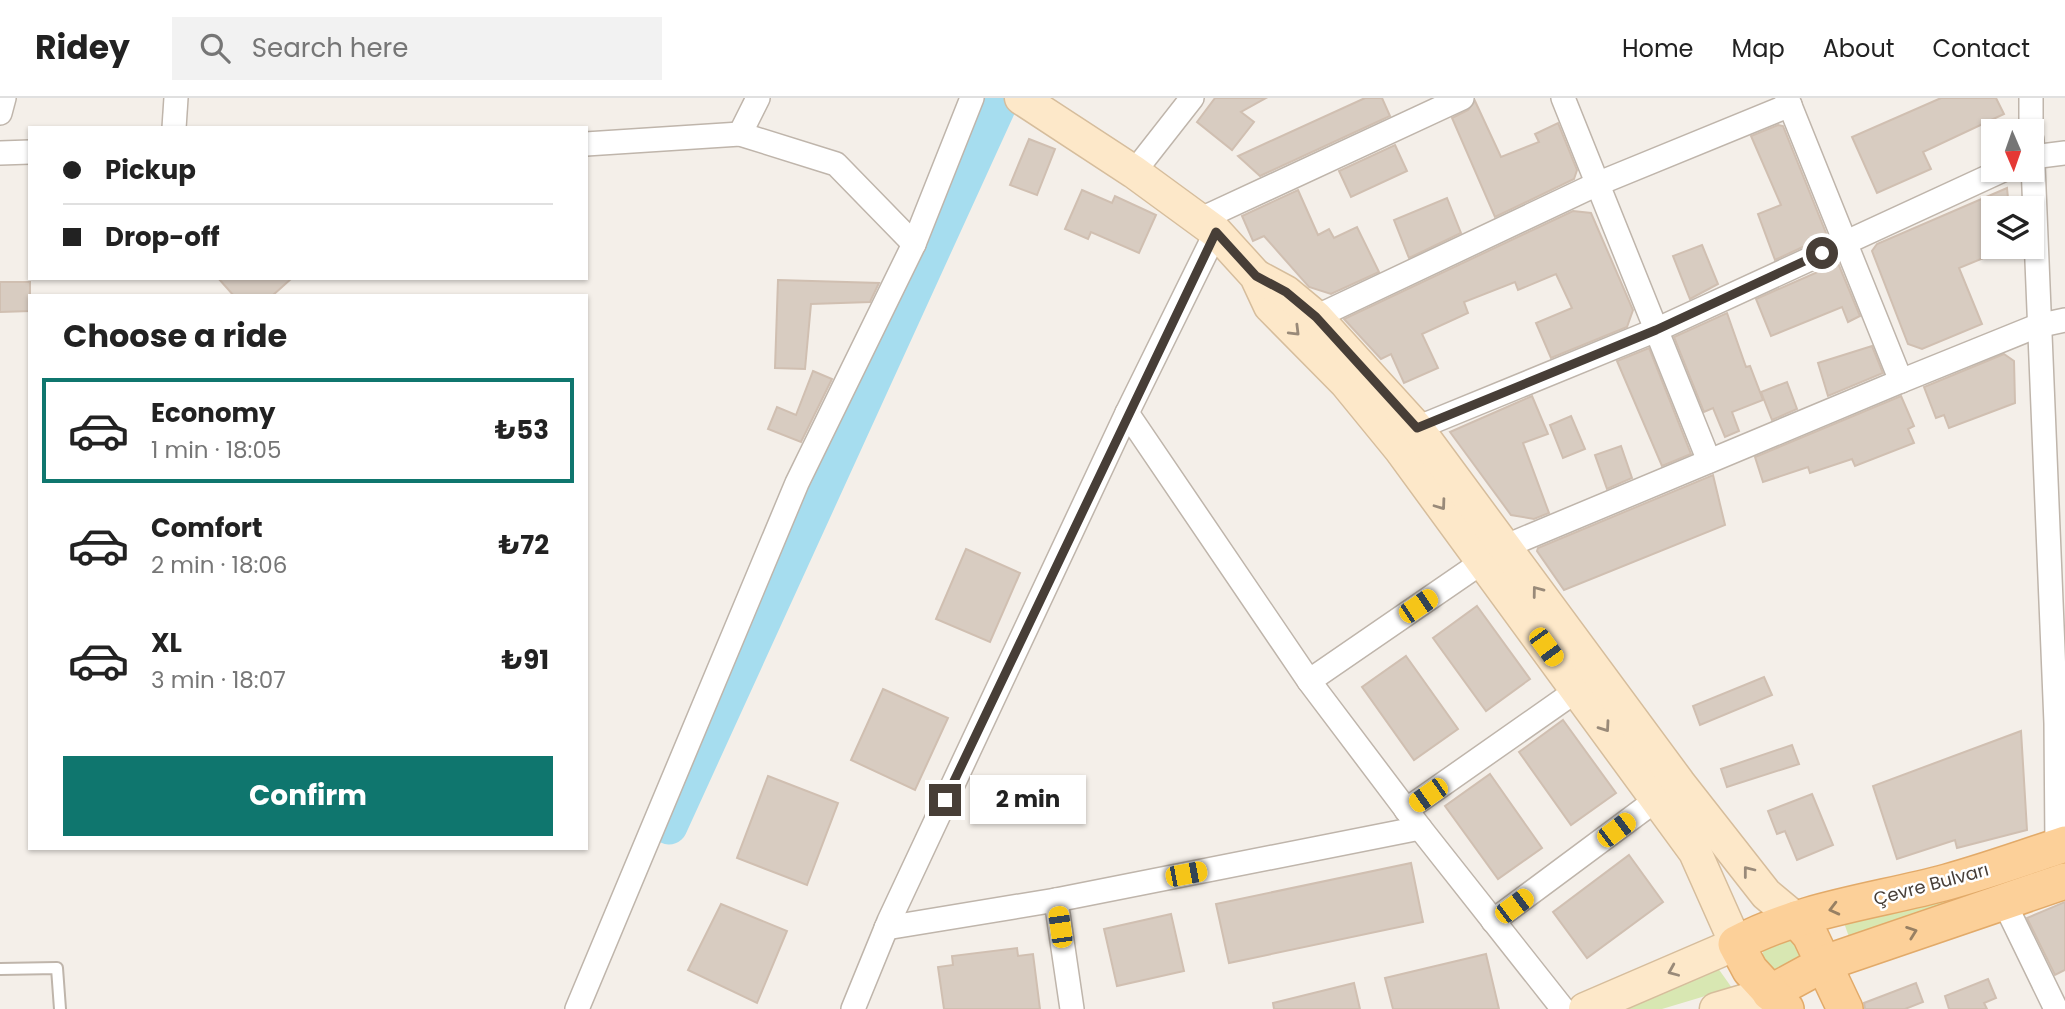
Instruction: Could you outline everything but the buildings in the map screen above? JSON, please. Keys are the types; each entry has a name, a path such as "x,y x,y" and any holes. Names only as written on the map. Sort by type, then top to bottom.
{"main road":[{"path":"1021,98 1134,172 1207,226 1256,276 1286,292 1316,317 1417,428 1494,554"},
{"path":"1256,276 1270,306 1346,383 1494,554 1668,791 1766,894 1796,919 1810,935 1845,1009"},
{"path":"1668,791 1736,944 1750,970 1778,1001"},
{"name":"Çevre Bulvarı","path":"1736,944 1766,928 1948,881 2061,845"},
{"name":"Çevre Bulvarı","path":"1778,1001 1825,963 2065,881"},
{"path":"1585,1009 1736,944"},
{"path":"1716,1009 1778,1001"}],"street":[{"path":"0,113 4,98"},
{"path":"174,126 176,98"},
{"path":"740,134 758,98"},
{"path":"578,1009 797,483 914,244 972,98"},
{"path":"1134,172 1192,98"},
{"path":"852,1009 886,928 1127,413 1207,226 1462,98"},
{"path":"1563,98 1709,461"},
{"path":"2031,98 2031,119"},
{"path":"1316,317 1597,184 1789,101 1901,381"},
{"path":"588,144 740,134 836,164 914,244"},
{"path":"0,153 28,152"},
{"path":"2044,156 2065,153"},
{"path":"1417,428 1656,330 1981,180"},
{"path":"2033,182 2037,326 2056,549 2061,845"},
{"path":"1309,681 1494,554 1901,381 2037,326 2065,320"},
{"path":"1127,413 1309,681 1413,819 1563,1009"},
{"path":"886,928 1056,900 1413,819 1588,682"},
{"path":"1493,921 1668,791"},
{"path":"1056,900 1072,1009"},
{"path":"2003,900 2056,1009"}],"lane":[{"path":"0,969 57,968 60,1009"}],"green space":[{"path":"2037,866 2039,876 1849,937 1843,920"},
{"path":"1795,939 1802,956 1774,973 1762,957 1765,944"},
{"path":"1715,964 1732,988 1662,1009 1608,1009"}],"waterway":[{"path":"669,826 999,103"}],"route":[{"path":"945,800 1127,413 1216,232 1256,276 1286,292 1316,317 1417,428 1656,330 1822,253"}]}
